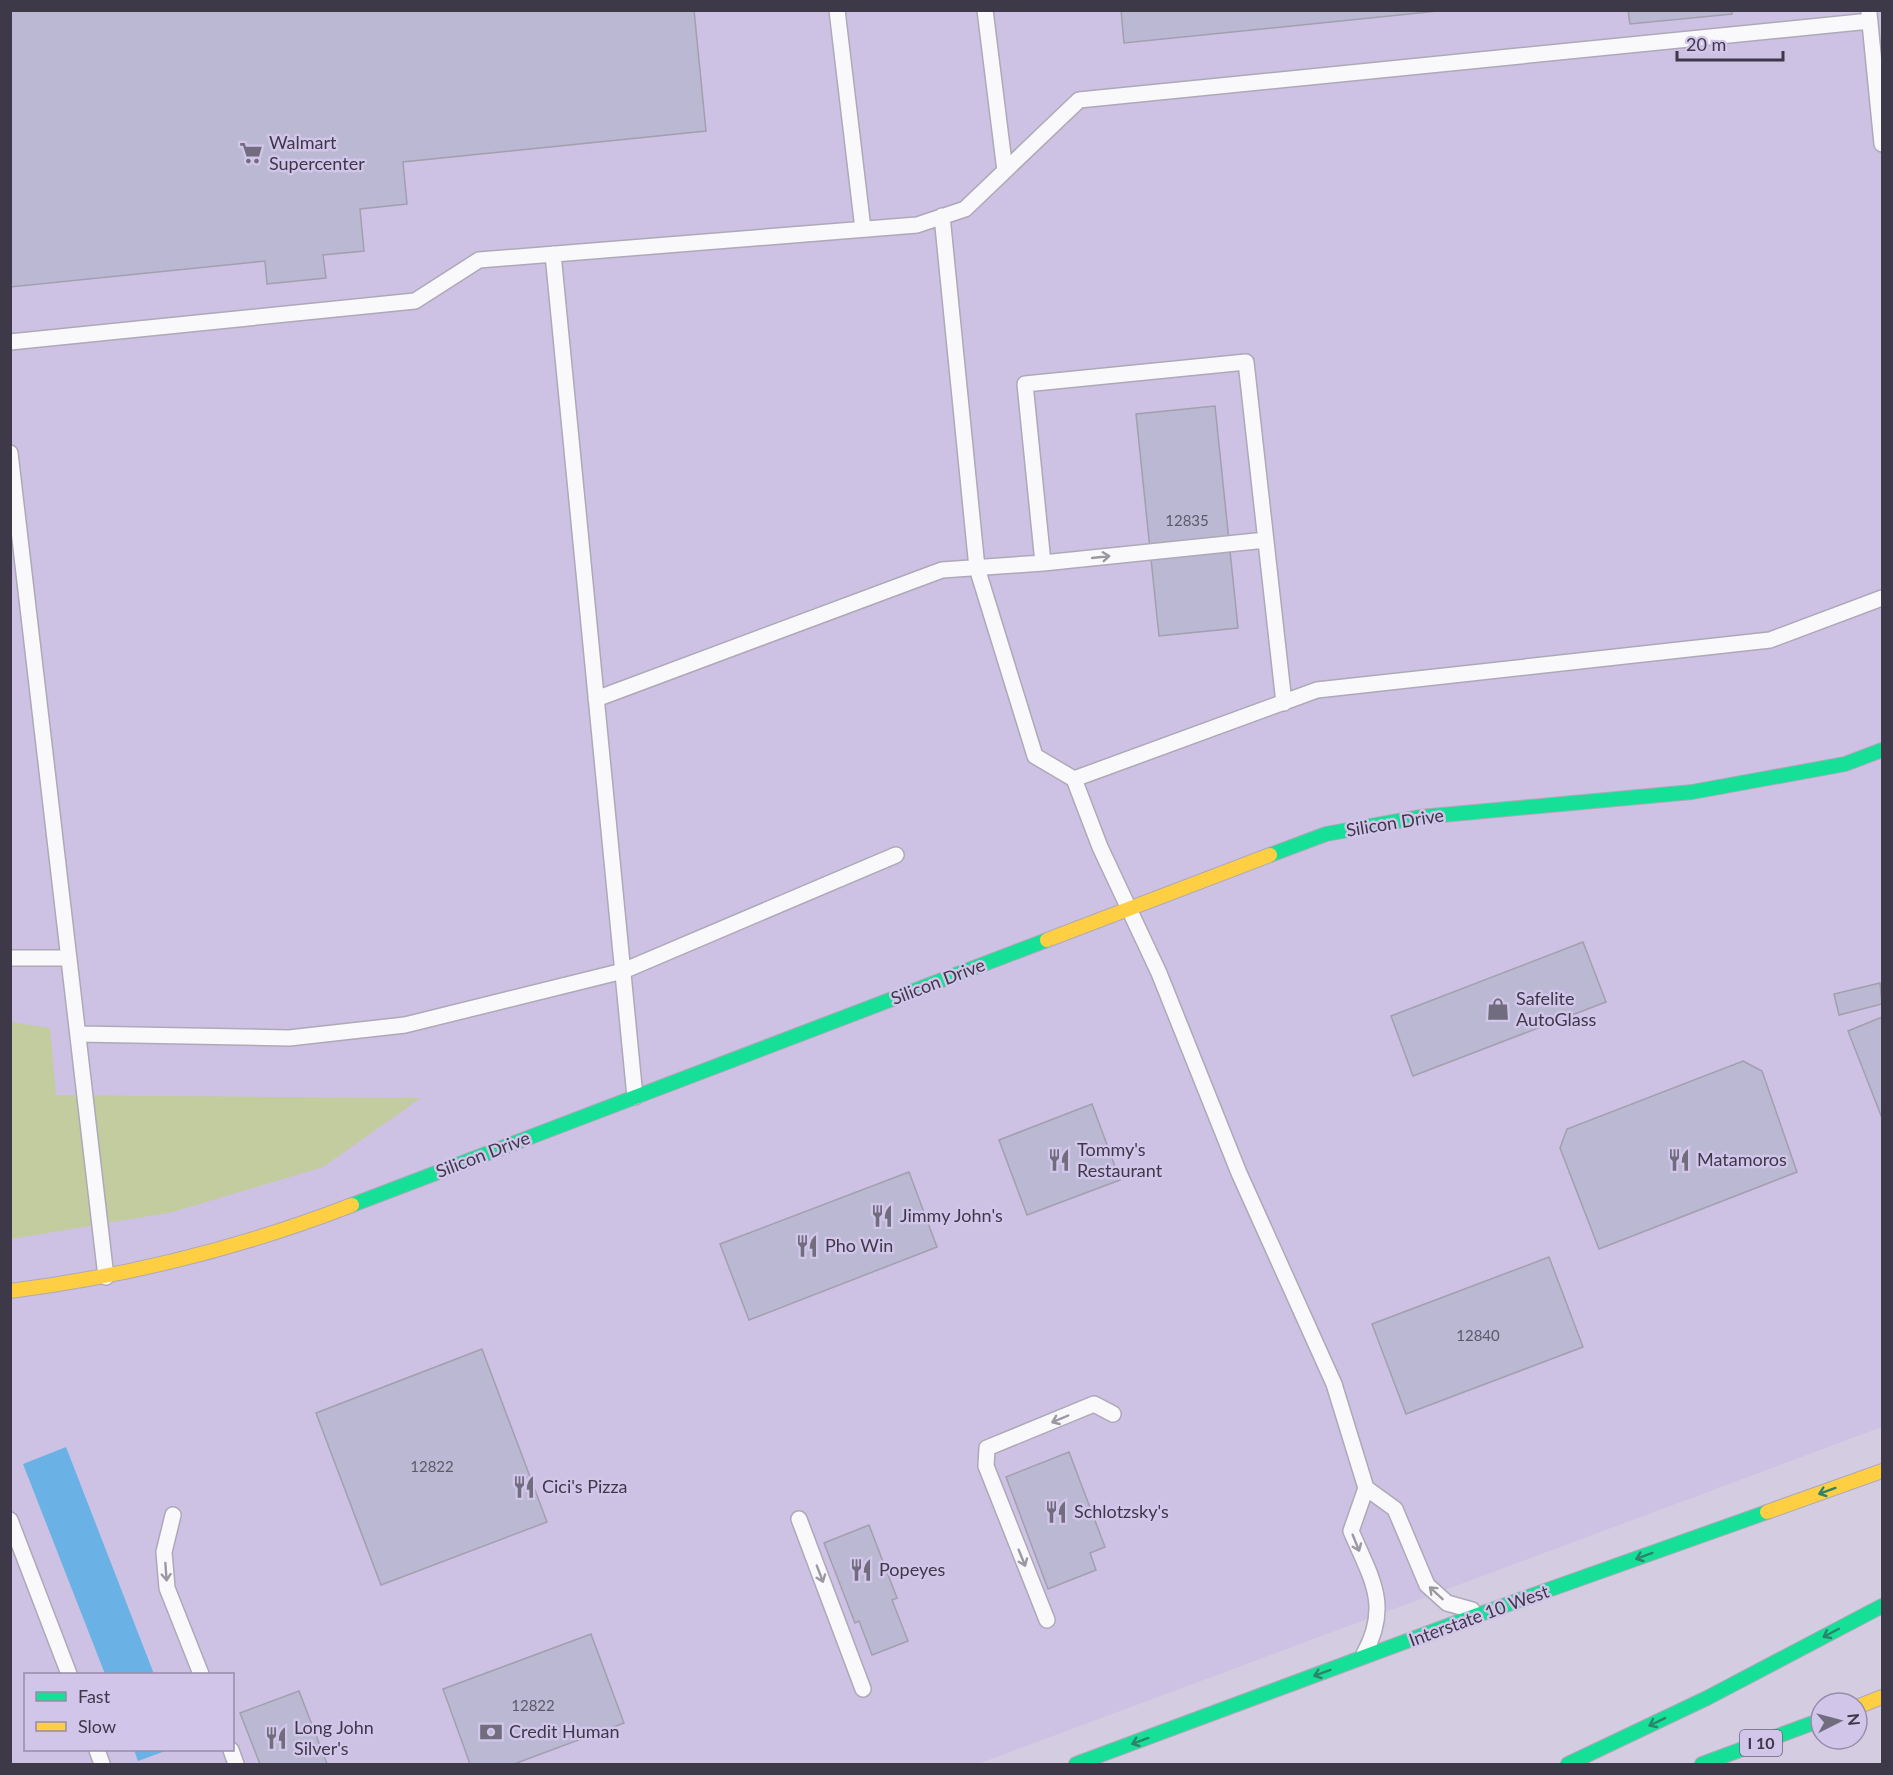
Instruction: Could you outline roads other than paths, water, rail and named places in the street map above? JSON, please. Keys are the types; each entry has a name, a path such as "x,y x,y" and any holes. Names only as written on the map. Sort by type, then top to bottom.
{"main road":[{"name":"Silicon Drive","path":"10,1291 106,1277 219,1251 300,1225 1326,834 1420,817 1692,792 1845,764 1882,750"},
{"name":"Interstate 10 West","path":"1076,1764 1489,1611 1882,1471"},
{"path":"1568,1764 1707,1698 1882,1606"},
{"name":"I 10","path":"1702,1764 1809,1724"}],"lane":[{"path":"837,10 863,229"},
{"path":"986,10 1005,171"},
{"path":"10,342 415,301 479,260 917,225 965,209 1079,100 1870,16 1882,144"},
{"path":"942,216 977,568 1035,756 1074,779 1100,847 1159,973 1239,1173 1334,1384 1366,1488 1352,1531 1376,1591 1379,1613 1375,1634 1361,1659"},
{"path":"553,254 635,1097"},
{"path":"1042,563 1025,384 1246,362 1284,703"},
{"path":"10,453 106,1277"},
{"path":"596,699 942,570 1042,563 1266,540"},
{"path":"1074,779 1317,690 1770,640 1882,598"},
{"path":"79,1034 289,1038 393,1027 623,971 896,855"},
{"path":"10,958 69,958"},
{"path":"1047,1620 986,1466 987,1448 1094,1404 1113,1414"},
{"path":"1366,1488 1395,1509 1427,1585 1447,1603 1462,1609 1489,1611"},
{"path":"173,1515 164,1551 167,1588 201,1673"},
{"path":"799,1519 863,1689"},
{"path":"10,1520 69,1673"}],"water":[{"path":"66,1447 154,1673 105,1673 23,1464"},
{"path":"134,1751 165,1751 138,1761"}],"place":[{"name":"Walmart Supercenter","path":"251,153"},
{"name":"Safelite AutoGlass","path":"1498,1009"},
{"name":"Tommy's Restaurant","path":"1059,1160"},
{"name":"Matamoros","path":"1679,1160"},
{"name":"Jimmy John's","path":"882,1216"},
{"name":"Pho Win","path":"807,1246"},
{"name":"Cici's Pizza","path":"524,1487"},
{"name":"Schlotzsky's","path":"1056,1512"},
{"name":"Popeyes","path":"861,1570"},
{"name":"Credit Human","path":"491,1732"},
{"name":"Long John Silver's","path":"276,1738"}]}
